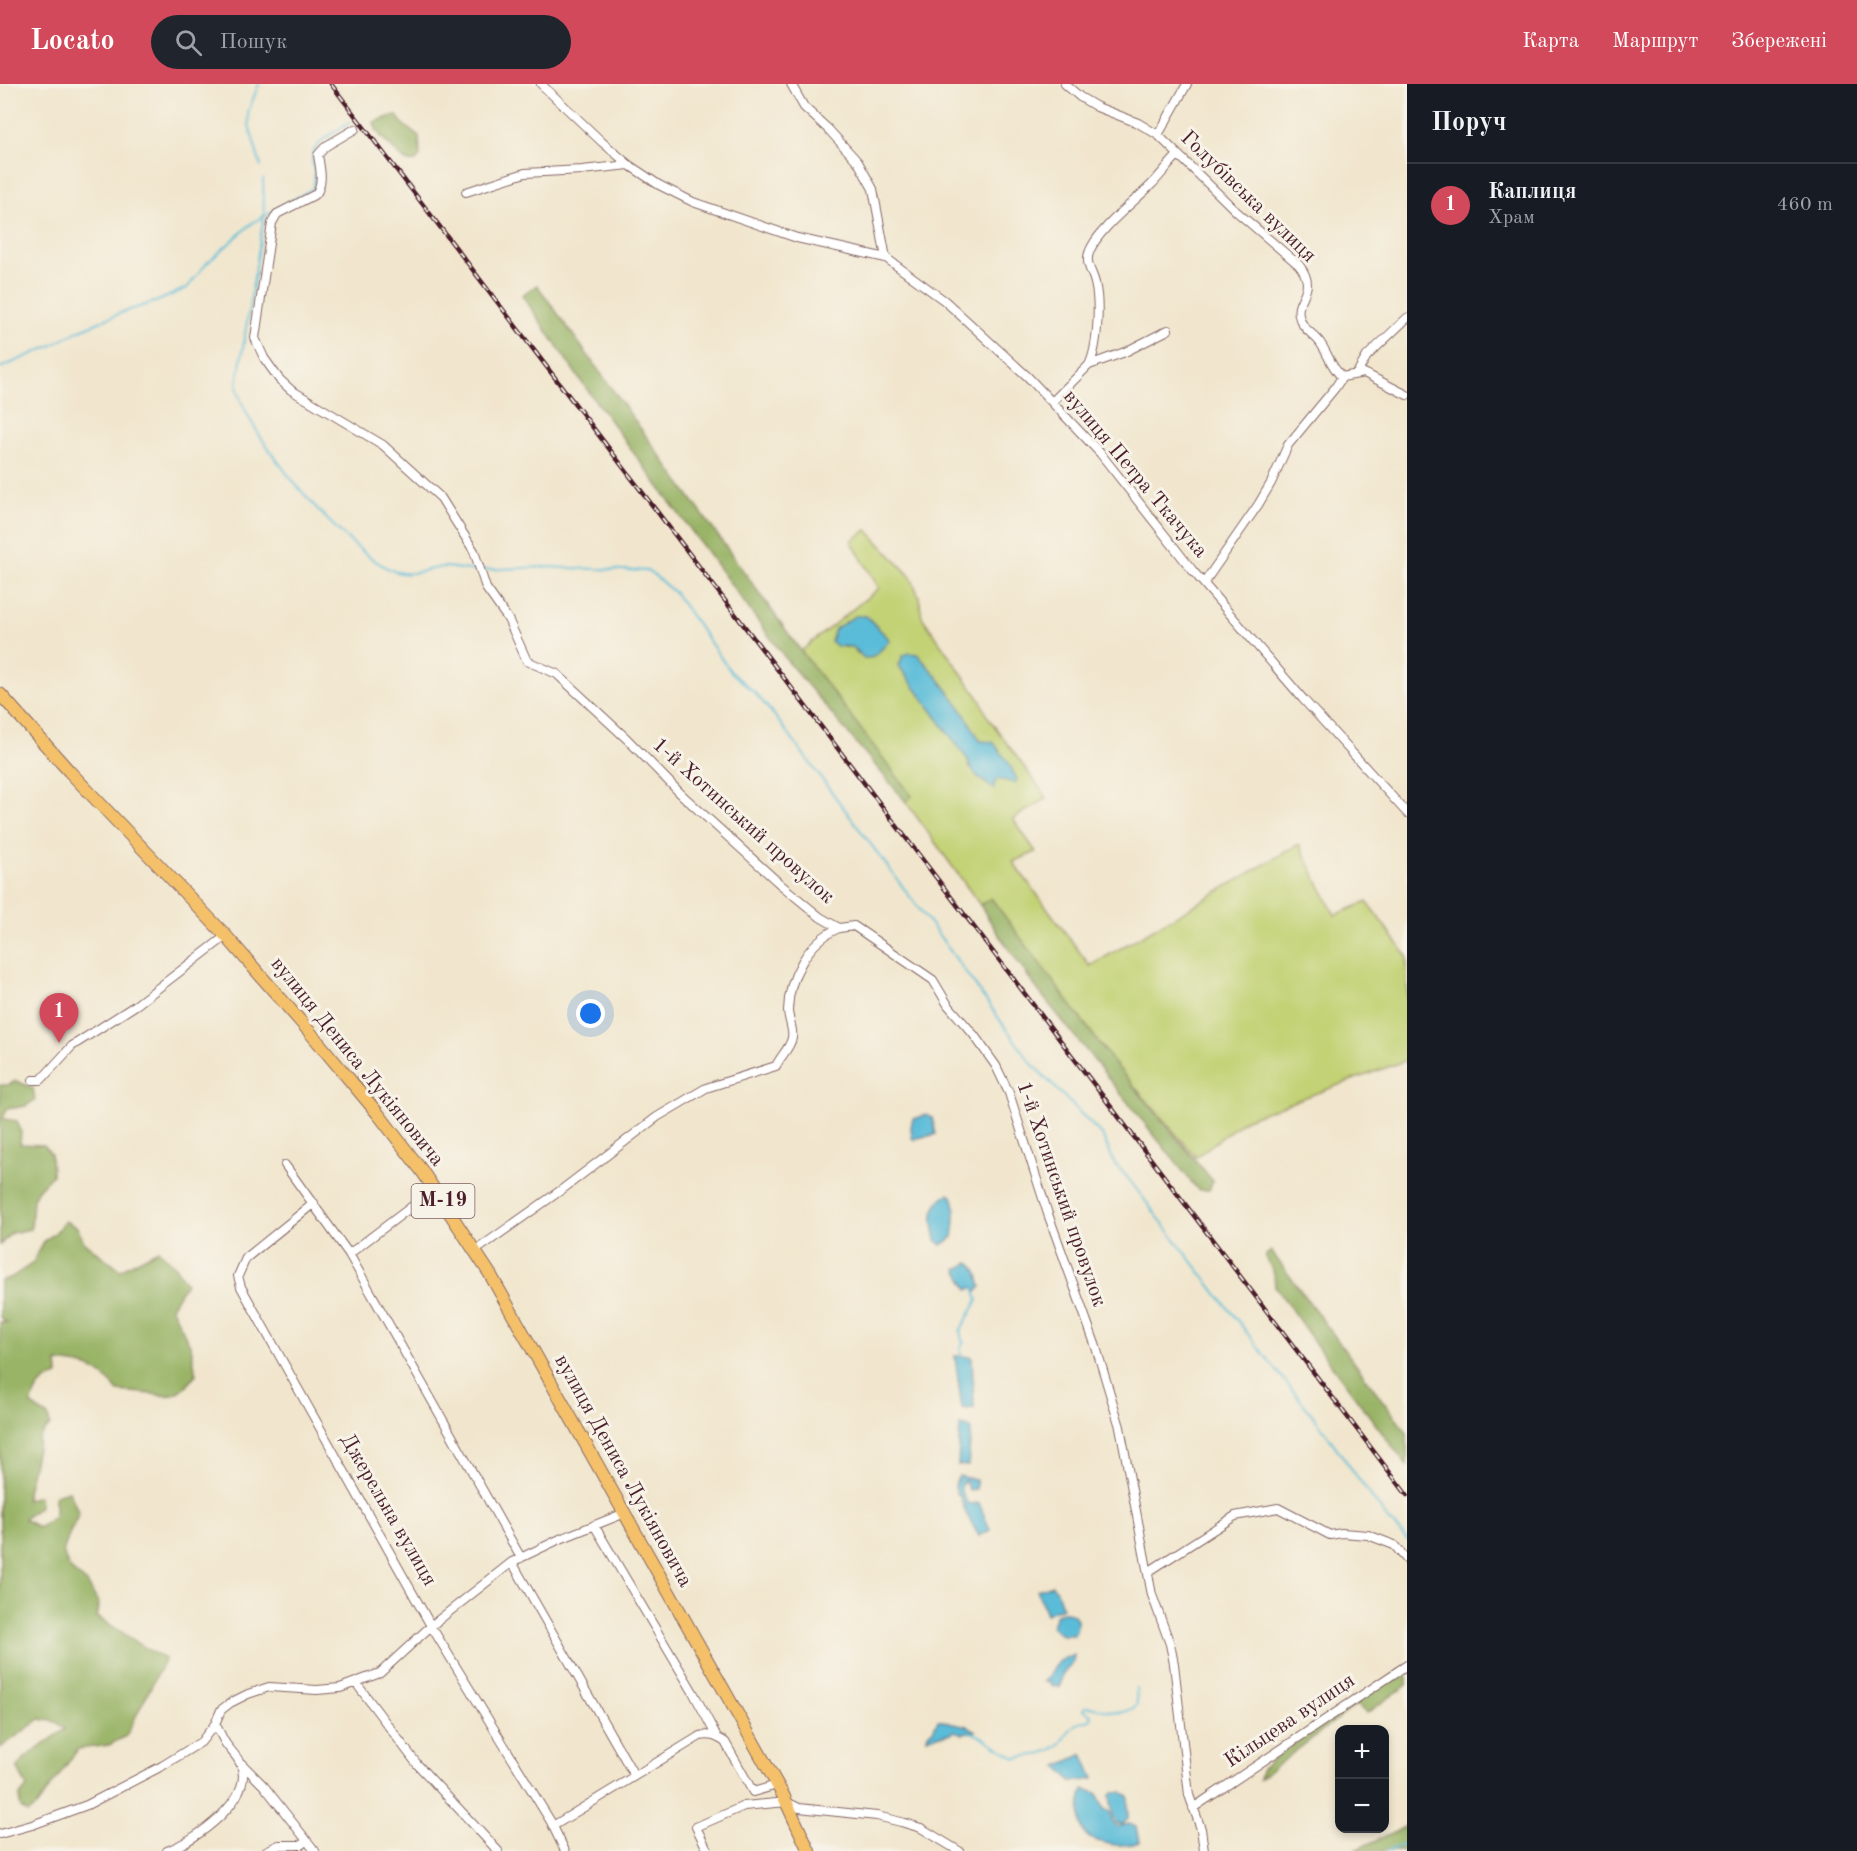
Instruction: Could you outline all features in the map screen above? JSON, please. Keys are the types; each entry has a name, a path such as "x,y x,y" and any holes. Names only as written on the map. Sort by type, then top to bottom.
{"highway":[{"name":"вулиця Дениса Лукіяновича","path":"0,694 69,771 226,936 379,1115 435,1189 490,1274 777,1785"},
{"name":"М-19","path":"777,1785 809,1851"}],"street":[{"path":"791,84 804,106 858,162 873,189 885,258"},
{"name":"Голубівська вулиця","path":"1065,84 1096,107 1138,123 1158,135 1236,212 1304,272 1308,284 1299,307 1299,318 1321,343 1333,369 1341,376"},
{"path":"1158,135 1187,84"},
{"name":"вулиця Петра Ткачука","path":"546,86 602,142 629,165 659,185 693,202 797,238 885,258 945,301 1028,377 1100,453 1204,584 1303,699 1407,813"},
{"name":"1-й Хотинський провулок","path":"355,129 326,146 318,154 321,178 320,189 316,194 277,214 272,223 255,338 264,358 279,380 291,390 383,445 441,498 474,551 486,588 508,619 527,661 557,675 627,739 682,795 820,917 839,927 854,926 933,980 948,1005 975,1035 996,1066 1021,1128 1052,1225 1098,1354 1120,1427 1152,1595 1170,1644 1174,1664 1189,1795 1201,1829 1204,1851"},
{"path":"1052,402 1089,365 1093,357 1097,310 1095,283 1088,255 1100,234 1153,183 1178,155"},
{"path":"466,192 525,172 582,170 629,165"},
{"path":"1204,584 1258,505 1288,445 1335,388 1341,376 1357,373 1367,356 1407,318"},
{"path":"1089,365 1125,352 1168,330"},
{"path":"1357,373 1376,378 1407,395"},
{"path":"475,1251 564,1188 657,1117 705,1088 776,1066 792,1038 788,1009 798,970 815,944 827,933 839,927"},
{"path":"33,1080 41,1080 72,1046 136,1005 226,936"},
{"path":"285,1165 349,1254 634,1775"},
{"path":"349,1254 435,1189"},
{"name":"Джерельна вулиця","path":"314,1203 246,1258 238,1276 241,1287 431,1626 553,1826 565,1851"},
{"path":"1148,1572 1235,1516 1278,1508 1330,1535 1342,1533 1368,1535 1394,1545 1407,1560"},
{"path":"0,1834 32,1825 87,1804 153,1771 201,1742 215,1724 221,1710 230,1702 268,1687 317,1690 340,1688 380,1673 431,1626 517,1560 625,1513"},
{"path":"594,1525 717,1737"},
{"name":"Кільцева вулиця","path":"1193,1808 1407,1665"},
{"path":"356,1683 417,1764 498,1851"},
{"path":"215,1724 226,1744 264,1786 315,1851"},
{"path":"553,1826 634,1775 700,1736 708,1734 725,1742 753,1792 777,1785"},
{"path":"166,1851 183,1845 200,1835 233,1801 243,1778 241,1763"},
{"path":"708,1851 696,1827 744,1806 787,1802 799,1808 877,1816 901,1822 930,1833 959,1851"},
{"path":"266,1851 279,1845 301,1845 306,1840"}],"green space":[{"path":"396,115 405,126 419,136 420,156 416,161 404,160 375,127 374,122"},
{"path":"537,285 801,651 912,796 906,802 789,663 583,384 522,295"},
{"path":"867,530 911,577 919,597 922,617 981,701 987,716 1047,798 1013,819 1036,852 1013,862 1090,966 1299,844 1335,915 1367,902 1407,956 1407,1060 1246,1119 1196,1157 1114,1063 991,899 980,905 906,802 911,796 801,651 879,588 851,541","holes":["866,616 890,640 871,658 857,653 853,647 843,647","917,654 952,696 981,742 1008,762 1017,780 998,779 994,783 994,788 969,767 968,760 899,666 903,656"]},
{"path":"991,898 1114,1063 1213,1181 1209,1190 1198,1190 1037,989 980,905"},
{"path":"16,1081 33,1088 35,1100 26,1106 7,1109 3,1119 17,1121 21,1131 20,1144 44,1145 51,1154 52,1175 33,1199 31,1229 11,1233 0,1245 0,1085 8,1085"},
{"path":"65,1221 77,1227 84,1242 120,1270 158,1250 174,1265 186,1283 171,1307 191,1347 196,1374 179,1393 160,1395 118,1391 98,1372 76,1364 57,1362 58,1375 43,1382 33,1399 31,1405 48,1416 50,1425 40,1436 25,1500 39,1496 40,1506 24,1519 38,1528 55,1516 55,1495 69,1491 79,1514 63,1552 69,1568 87,1583 99,1604 96,1617 165,1659 126,1736 109,1745 78,1749 36,1807 28,1813 21,1808 19,1797 27,1787 17,1767 25,1758 65,1729 56,1722 40,1719 0,1748 0,1322 7,1323 0,1317 0,1281 12,1277 33,1263 43,1242"},
{"path":"1271,1251 1407,1433 1407,1466 1275,1286 1274,1274 1265,1256"},
{"path":"1407,1666 1407,1685 1367,1713 1356,1705 1259,1779 1261,1770 1281,1753"},
{"path":"1407,1826 1407,1851 1353,1851"}],"water":[{"path":"855,616 866,616 890,640 872,657 864,658 853,647 837,646 831,641 835,629"},
{"path":"909,653 917,654 943,685 967,718 980,741 993,742 1008,762 1017,780 1015,783 998,779 994,783 994,789 974,773 968,760 899,666 903,656"},
{"path":"927,1115 932,1117 936,1134 914,1140 911,1126 913,1119"},
{"path":"948,1194 952,1196 955,1206 953,1237 942,1245 936,1240 933,1214 937,1204"},
{"path":"969,1263 974,1267 981,1287 977,1291 973,1287 968,1290 957,1269"},
{"path":"955,1356 972,1357 974,1408 962,1409"},
{"path":"960,1426 971,1428 968,1466 958,1465"},
{"path":"959,1476 976,1480 976,1489 969,1490 965,1480 961,1489 968,1504 979,1503 990,1530 979,1536 956,1493 955,1484"},
{"path":"1052,1585 1057,1591 1062,1607 1046,1614 1037,1590"},
{"path":"1072,1613 1075,1616 1077,1626 1074,1635 1062,1635 1051,1627 1057,1614"},
{"path":"1074,1655 1073,1662 1062,1675 1060,1687 1044,1682 1059,1662"},
{"path":"938,1720 968,1726 976,1731 963,1734 955,1731 927,1738"},
{"path":"1083,1754 1094,1779 1072,1782 1058,1766"},
{"path":"1084,1789 1097,1793 1104,1809 1110,1812 1112,1821 1117,1827 1129,1824 1136,1827 1139,1842 1114,1845 1087,1836 1081,1820 1081,1800"},
{"path":"1114,1792 1122,1792 1128,1797 1128,1818 1123,1824 1117,1824 1113,1816 1110,1795"}],"waterway":[{"path":"259,84 248,112 249,125 261,167"},
{"path":"0,368 53,345 78,331 187,288 206,264 252,223 313,188 315,177 312,160 316,148 320,142 349,123"},
{"path":"263,179 264,216 237,385 243,406 277,461 301,491 327,519 377,562 403,573 446,567 478,570"},
{"path":"482,570 544,567 649,571 675,593 731,672 755,693 774,715 941,938 1031,1063 1102,1135 1115,1164 1318,1422 1386,1517 1407,1540"},
{"path":"962,1359 960,1347 965,1342 962,1341 960,1331 978,1300 974,1287"},
{"path":"969,1731 1015,1758 1039,1754 1056,1747 1074,1726 1090,1720 1092,1715 1084,1710 1085,1707 1118,1712 1130,1710 1137,1705 1136,1688"},
{"path":"1387,1851 1407,1843"}],"railway":[{"path":"331,84 1407,1495"}],"place":[{"name":"Каплиця","path":"59,1043"}]}
